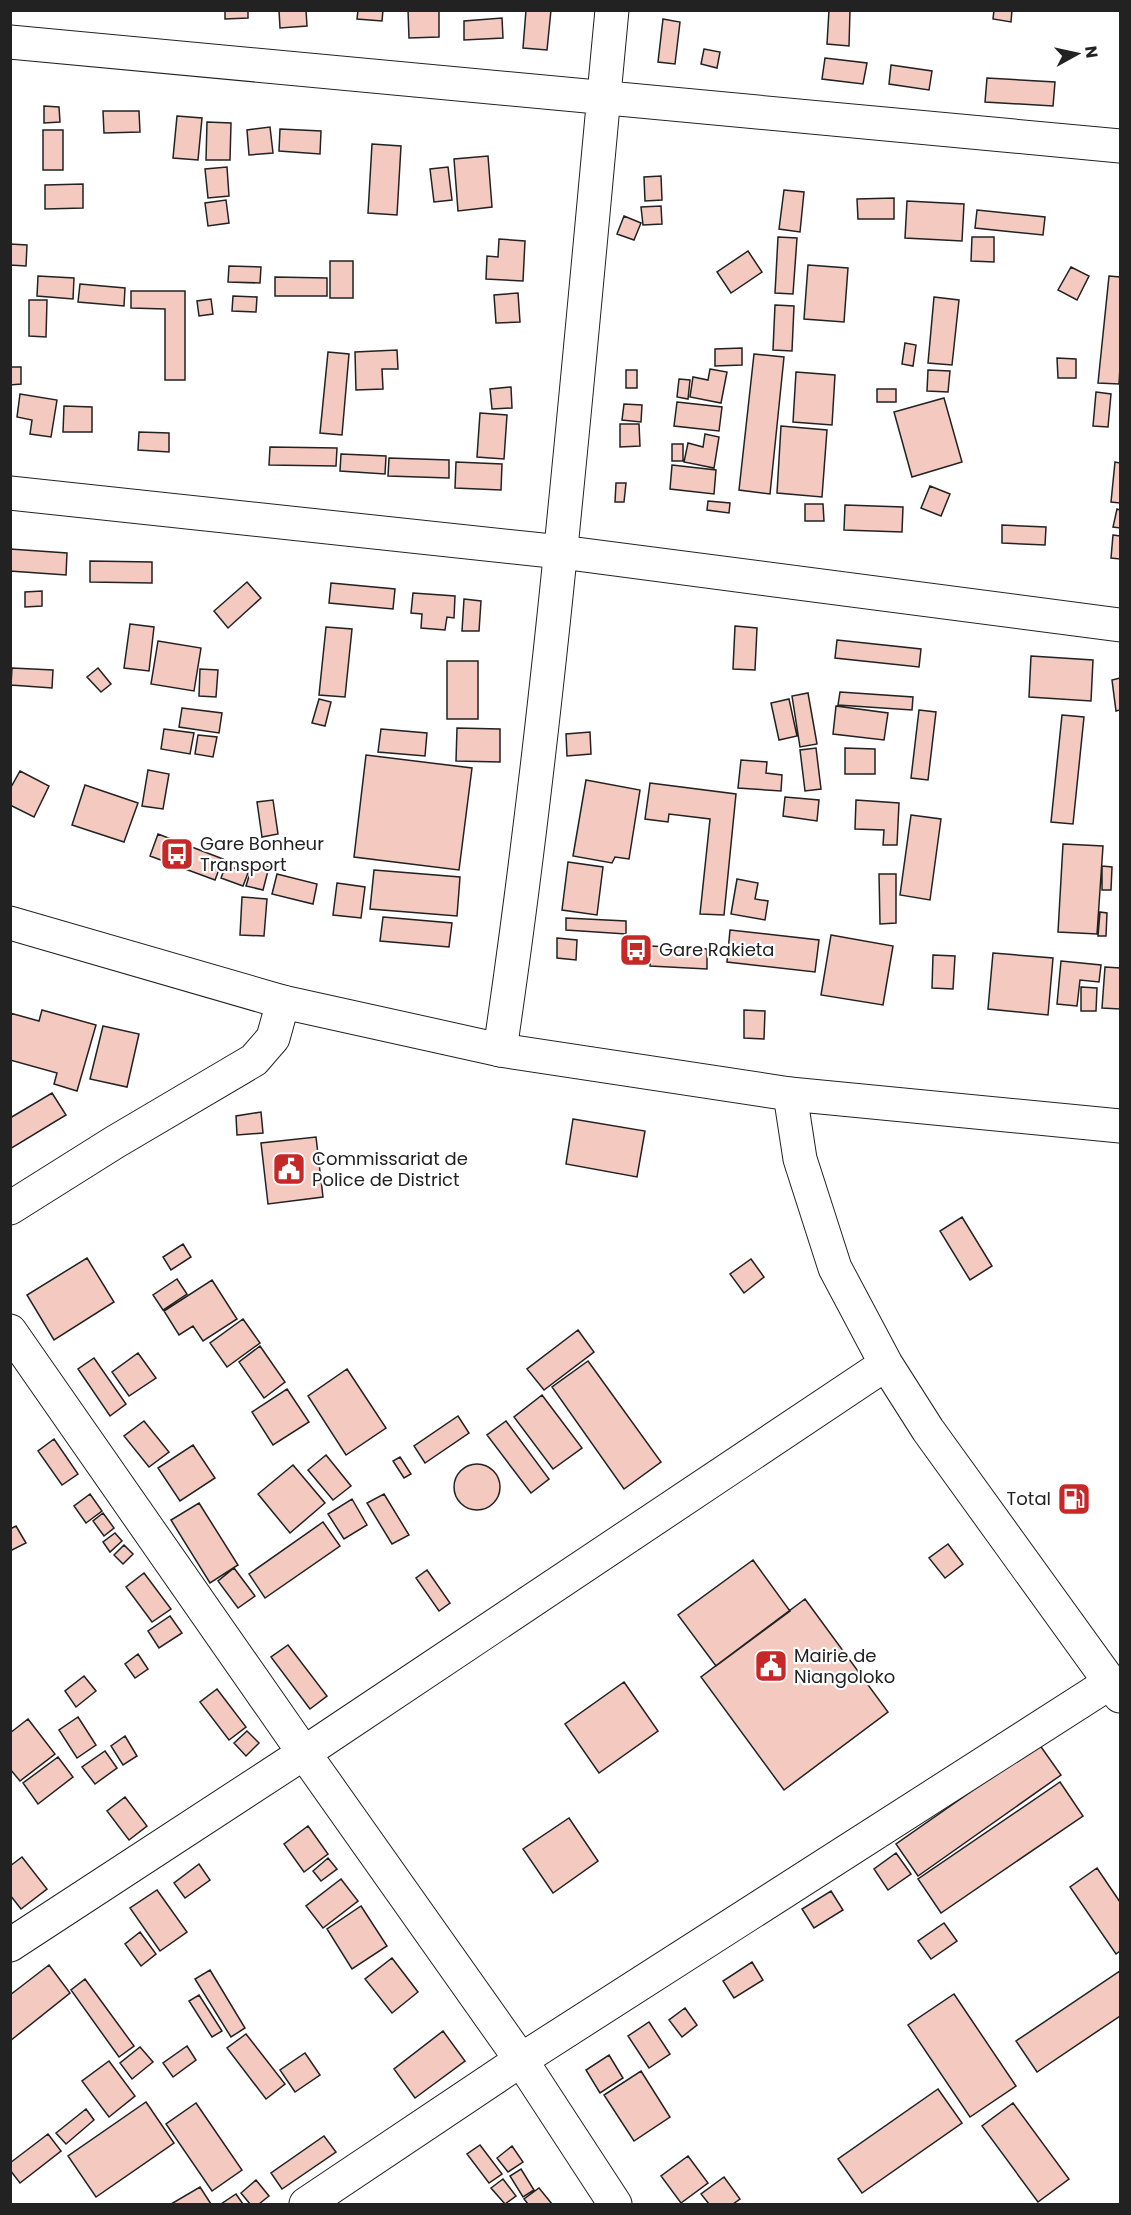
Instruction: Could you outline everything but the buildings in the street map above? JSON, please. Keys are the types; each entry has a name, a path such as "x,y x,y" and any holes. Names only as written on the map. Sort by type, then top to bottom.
{"main road":[{"path":"500,1050 520,917 561,552 612,10"},
{"path":"10,42 1120,146"},
{"path":"10,493 561,552 1120,625"},
{"path":"10,923 283,1002 500,1050 790,1095 1120,1126"},
{"path":"10,1208 115,1142 254,1060 273,1038 283,1002"},
{"path":"306,2205 521,2061 1116,1689 928,1430 885,1364 835,1268 800,1159 790,1095"},
{"path":"10,1331 521,2061 615,2205"},
{"path":"10,1945 304,1753 885,1364"}],"place":[{"name":"Gare Bonheur Transport","path":"177,854"},
{"name":"Gare Rakieta","path":"636,950"},
{"name":"Commissariat de Police de District","path":"289,1169"},
{"name":"Total","path":"1074,1499"},
{"name":"Mairie de Niangoloko","path":"771,1666"}]}
